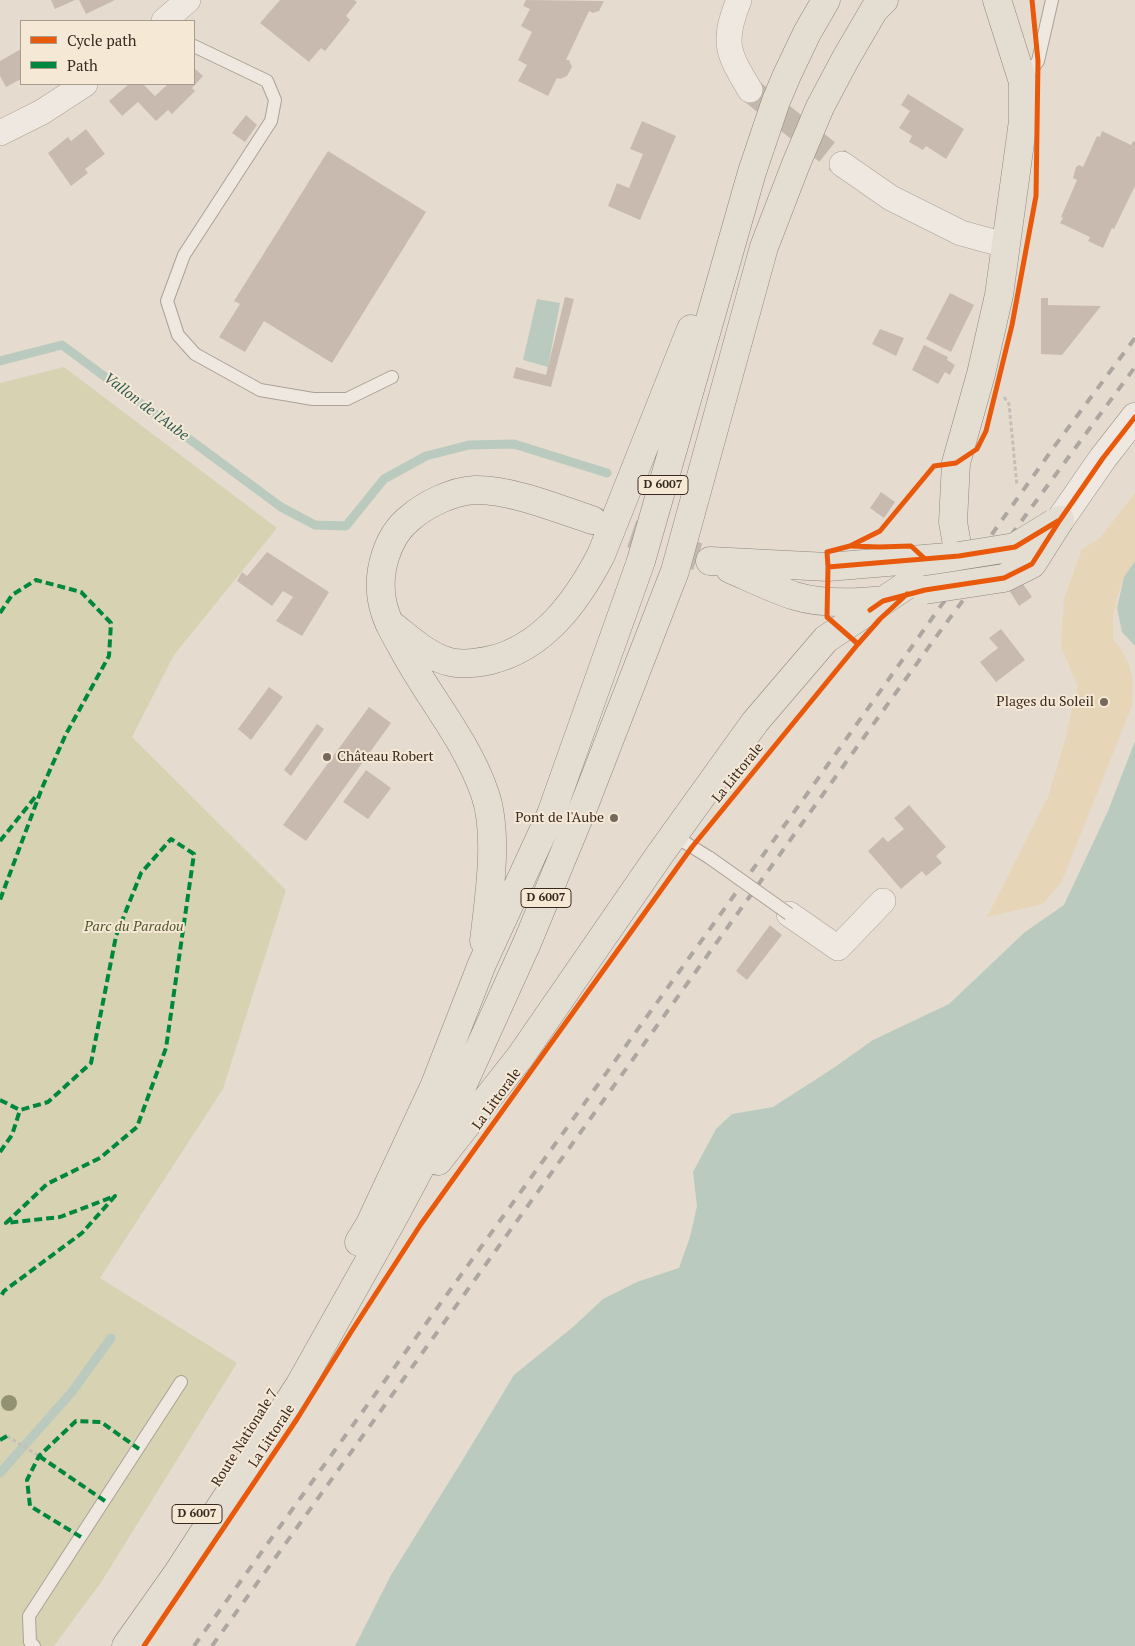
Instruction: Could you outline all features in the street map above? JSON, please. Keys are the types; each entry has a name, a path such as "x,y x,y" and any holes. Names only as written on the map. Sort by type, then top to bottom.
{"main road":[{"name":"D 6007","path":"395,1216 462,1086 527,943 585,803 675,571 764,246 820,107 874,10 884,0"},
{"path":"395,1216 520,1057 673,835 755,722 826,639 913,581 948,570 946,557 954,522 956,464 981,374 999,295 1023,121 1023,82 997,0"},
{"name":"D 6007","path":"126,1646 182,1566 290,1382 370,1224 434,1087 482,964 551,814 641,561 752,172 776,101 819,2"},
{"path":"389,623 430,654 450,662 477,664 501,658 524,647 547,631 563,614 589,578 601,555 752,172"},
{"path":"1060,520 1015,547 946,557 828,567 710,561 796,596 859,602 884,600 925,590 1004,578 1032,564 1103,458 1135,417"},
{"path":"482,964 488,909 492,828 486,796 474,766 416,673 389,623 382,600 381,573 389,544 404,523 422,508 448,497 475,490 512,495 592,520"},
{"name":"Route Nationale 7","path":"107,1646 220,1479 290,1382 395,1216"}],"street":[{"path":"165,20 188,0"},
{"path":"739,0 731,20 728,36 735,65 750,90"},
{"path":"0,133 42,112 83,85"},
{"path":"842,164 891,198 961,233 1005,245"},
{"path":"789,914 838,948 883,900"}],"lane":[{"path":"1023,82 1038,61 1052,0"},
{"path":"195,46 267,81 275,100 271,121 184,255 167,301 178,335 195,354 260,390 313,399 346,399 392,377"},
{"path":"673,835 710,858 789,914"},
{"path":"34,1646 30,1642 29,1616 181,1382"}],"path":[{"path":"981,374 998,386 1008,404 1018,486"},
{"path":"7,1436 39,1456"}],"green space":[{"name":"Parc du Paradou","path":"64,367 277,528 174,655 132,737 286,890 223,1089 100,1278 237,1363 102,1581 54,1646 0,1646 0,383"}],"sand":[{"name":"Plages du Soleil","path":"1135,493 1135,561 1124,577 1113,617 1113,639 1128,662 1132,677 1132,706 1062,881 1043,904 987,917 1048,797 1064,744 1078,686 1061,647 1064,599 1082,549 1100,538"}],"shaded area":[{"path":"537,299 560,303 548,367 523,360"},
{"path":"1135,561 1135,646 1122,632 1117,608 1124,577"},
{"path":"1135,741 1135,1646 355,1646 391,1575 514,1375 573,1327 603,1299 637,1282 679,1268 690,1237 697,1206 693,1172 716,1129 732,1114 773,1107 873,1040 949,1004 1025,932 1064,905 1108,811"}],"building":[{"path":"51,0 75,0 55,9"},
{"path":"79,0 115,0 86,14"},
{"path":"280,0 354,0 357,2 346,16 350,20 325,51 321,48 309,62 260,23"},
{"path":"526,0 604,1 599,11 593,13 589,11 566,60 569,60 572,67 567,76 560,79 557,78 548,96 518,81 527,65 518,60 532,32 521,26 530,9 523,6"},
{"path":"20,50 20,80 6,87 0,76 0,61"},
{"path":"195,69 203,76 195,85"},
{"path":"128,85 144,85 155,96 167,85 195,85 192,88 195,91 172,114 168,110 156,121 138,102 122,116 109,101"},
{"path":"908,94 964,129 946,159 926,146 923,150 909,142 912,136 899,128 910,111 901,105"},
{"path":"246,115 257,125 245,142 232,133"},
{"path":"642,121 676,136 640,220 608,206 617,183 629,188 643,154 630,149"},
{"path":"86,129 105,154 85,169 88,173 71,186 48,153 68,137 71,141"},
{"path":"1102,131 1131,145 1133,141 1135,142 1135,186 1103,248 1088,241 1090,237 1060,223 1077,180 1073,178 1076,167 1079,165 1083,167 1097,136 1100,137"},
{"path":"328,151 426,212 332,363 264,321 245,352 219,337 240,304 234,301"},
{"path":"950,293 974,305 951,352 926,339"},
{"path":"565,297 574,299 551,387 513,378 516,367 546,375"},
{"path":"1041,298 1048,298 1048,305 1101,306 1062,355 1041,354"},
{"path":"880,329 904,338 896,356 872,344"},
{"path":"924,345 948,357 947,360 955,365 950,375 945,372 938,384 912,370"},
{"path":"881,492 895,502 884,518 870,508"},
{"path":"267,552 329,592 302,636 276,621 293,597 283,591 272,606 237,581 242,572 247,576"},
{"path":"1021,581 1032,597 1019,606 1009,590"},
{"path":"1001,629 1025,660 996,682 980,662 998,648 989,638"},
{"path":"269,687 283,697 251,740 238,729"},
{"path":"369,707 391,723 306,841 283,825"},
{"path":"317,724 324,729 291,776 284,770"},
{"path":"366,770 391,788 368,819 343,802"},
{"path":"909,805 946,847 936,856 942,863 926,876 922,871 901,889 868,851 883,837 888,842 904,829 894,818"},
{"path":"770,925 782,935 747,980 736,971"}],"waterway":[{"name":"Vallon de l'Aube","path":"0,361 62,345 281,507 315,525 346,526 384,479 426,456 469,445 514,444 607,473"},
{"path":"0,1473 71,1393 111,1338"}],"tunnel":[{"path":"750,90 842,164"},
{"path":"592,520 710,561"}],"railway":[{"path":"194,1646 802,801 1054,447 1135,338"},
{"path":"212,1646 933,641 1135,367"}],"marked path":[{"path":"0,613 12,595 36,580 81,592 111,623 109,656 66,734 42,788 0,900"},
{"path":"0,841 36,796"},
{"path":"0,1100 20,1110 48,1102 91,1063 116,936 141,873 171,839 194,854 166,1048 137,1127 100,1158 47,1184 6,1223 60,1217 115,1196 82,1233 4,1291 0,1298"},
{"path":"0,1152 12,1135 20,1110"},
{"path":"81,1537 30,1506 27,1480 39,1456 76,1421 101,1422 139,1449"},
{"path":"0,1440 7,1436"},
{"path":"39,1456 105,1501"}],"cycle path":[{"path":"858,644 827,617 827,552 850,546 880,531 934,466 956,463 977,449 986,431 1012,325 1036,196 1038,61 1032,0"},
{"path":"870,610 883,601 925,590 1004,578 1032,564 1103,458 1135,417"},
{"path":"828,567 959,556 1015,547 1058,521"},
{"path":"851,546 911,546 924,558"},
{"name":"La Littorale","path":"144,1646 297,1419 421,1224 692,847 858,644 880,619 907,594"}],"place":[{"name":"Plages du Soleil","path":"1104,702"},
{"name":"Château Robert","path":"327,757"},
{"name":"Pont de l'Aube","path":"614,818"}]}
